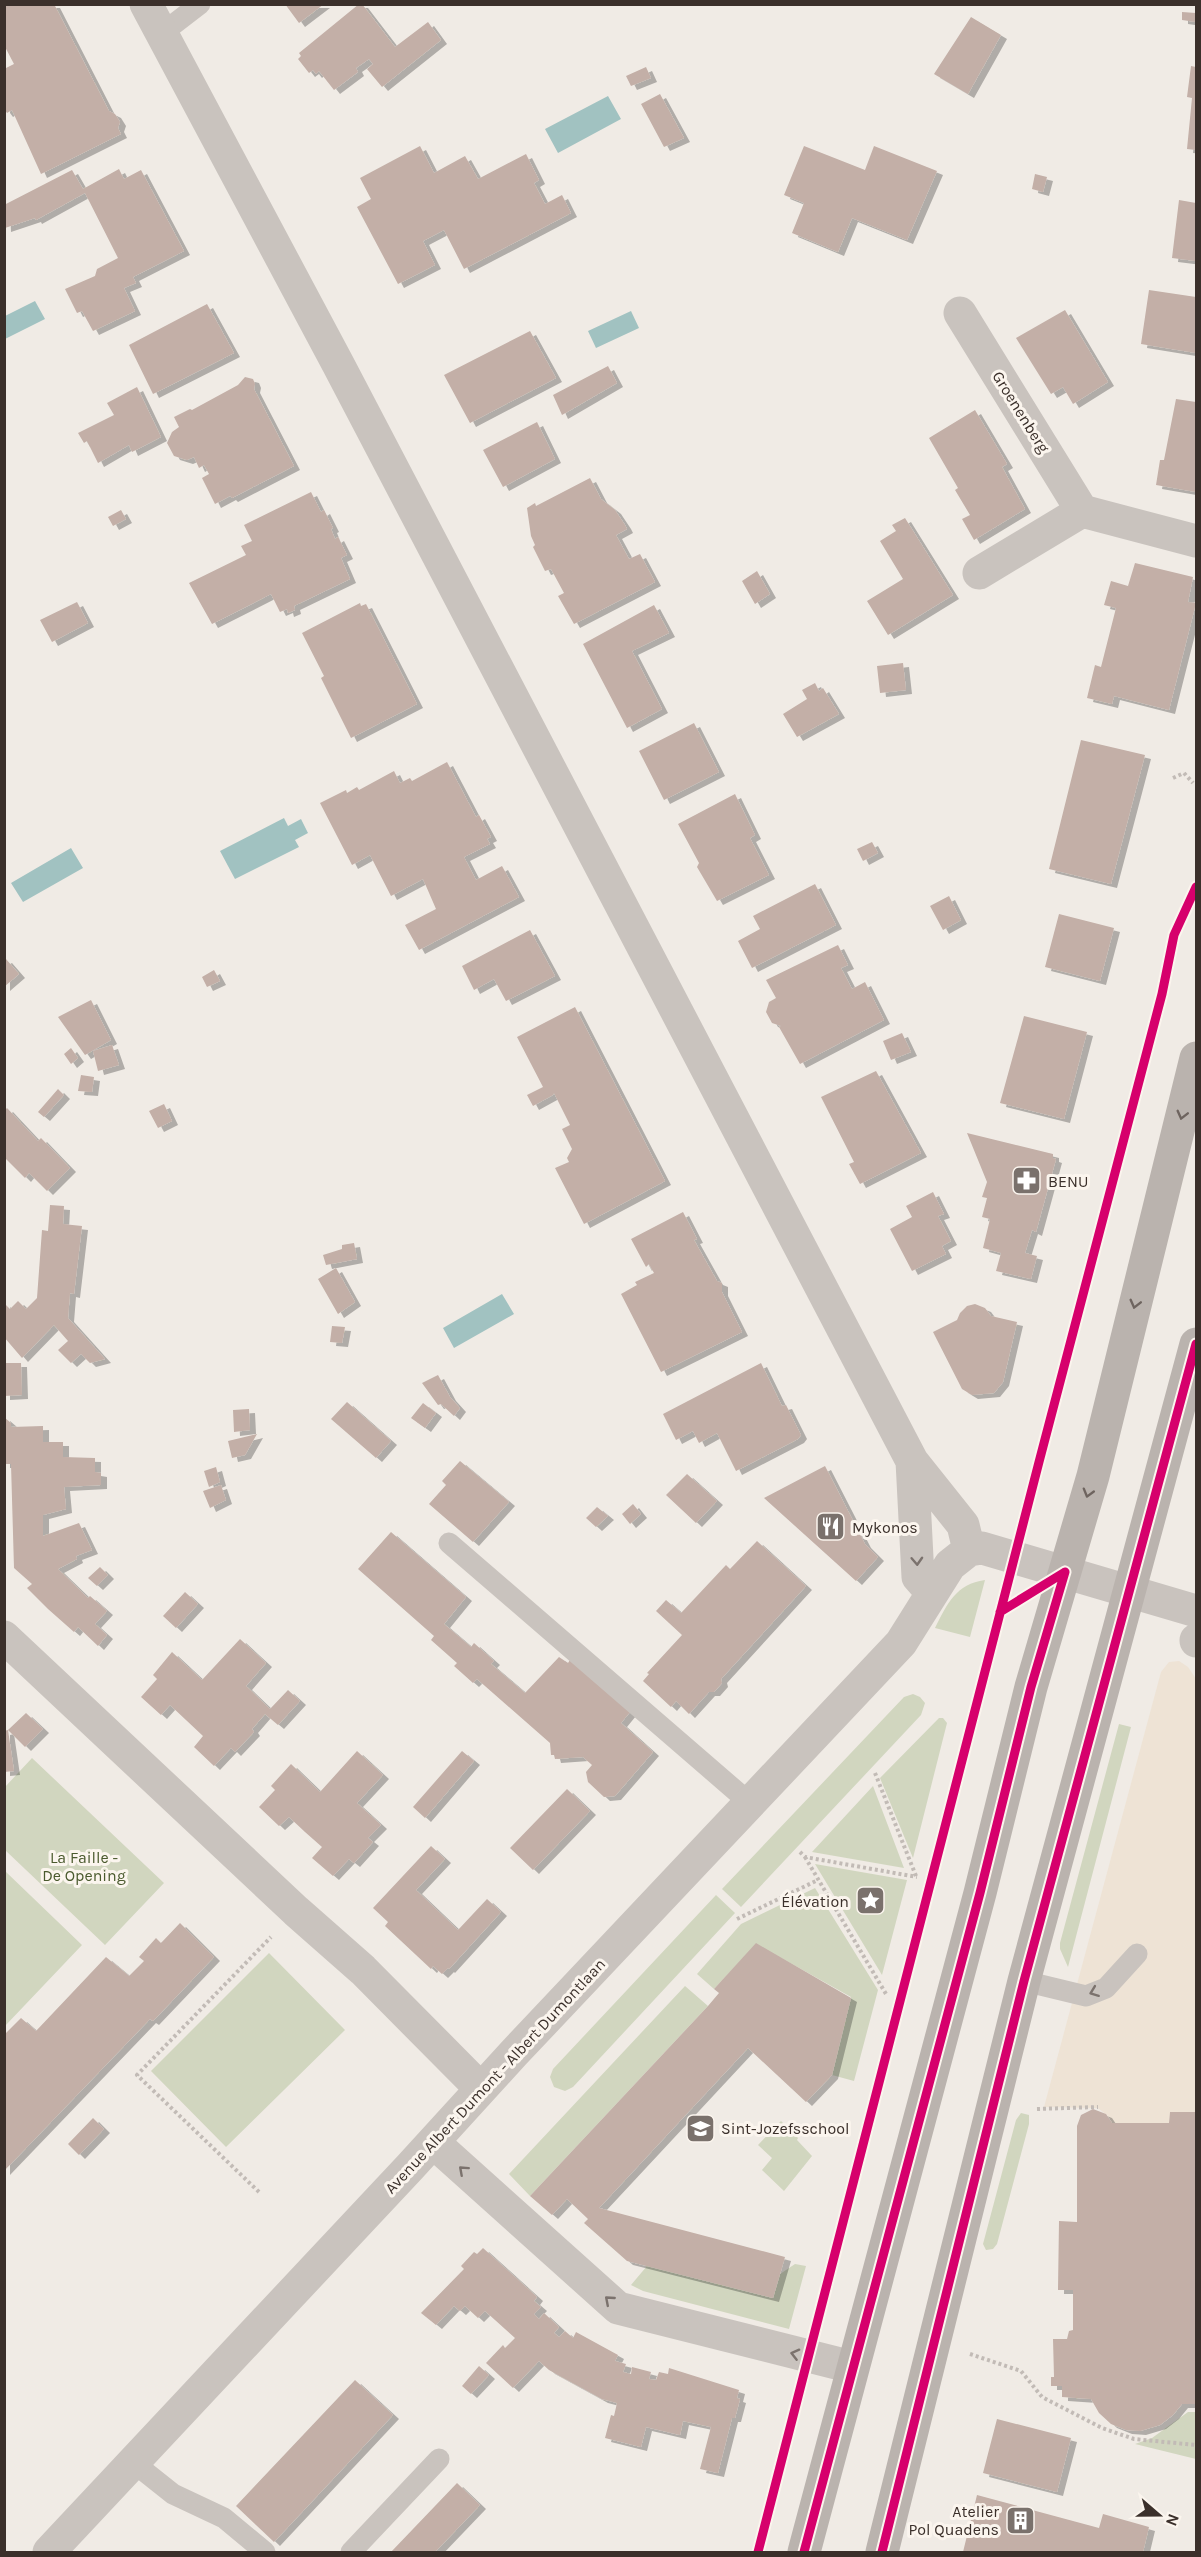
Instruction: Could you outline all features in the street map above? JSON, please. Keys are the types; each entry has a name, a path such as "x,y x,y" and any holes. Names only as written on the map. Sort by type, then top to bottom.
{"main road":[{"path":"804,2553 980,1893 1031,1687 1093,1476 1197,1058"},
{"path":"882,2553 1024,1981 1197,1344"}],"street":[{"path":"146,4 349,385 912,1461 963,1525 969,1550 982,1548 1197,1611"},
{"name":"Groenenberg","path":"960,313 1082,511"},
{"path":"979,573 1082,511 1197,540"},
{"path":"912,1461 918,1577 932,1593"},
{"name":"Avenue Albert Dumont - Albert Dumontlaan","path":"49,2553 901,1643 950,1564 969,1550"},
{"path":"4,1637 296,1911 363,1970 481,2089"},
{"path":"433,2142 618,2308 852,2367"}],"lane":[{"path":"161,34 200,4"},
{"path":"449,1543 751,1804"},
{"path":"1024,1981 1086,1996 1106,1988 1137,1954"},
{"path":"351,2553 439,2459"},
{"path":"134,2463 173,2494 224,2518 265,2553"}],"path":[{"path":"1173,778 1184,773"},
{"path":"1183,781 1184,773"},
{"path":"1184,773 1193,783"},
{"path":"805,1857 916,1877 875,1773"},
{"path":"800,1852 886,1994"},
{"path":"737,1919 818,1880"},
{"path":"259,2192 137,2075 296,1911"},
{"path":"1037,2109 1098,2107"},
{"path":"966,2353 1022,2371 1042,2397 1102,2428 1134,2439 1197,2445"}],"green space":[{"path":"985,1580 970,1637 935,1628 954,1596 967,1586"},
{"path":"913,1694 925,1703 921,1715 741,1907 722,1889 904,1697"},
{"path":"939,1718 943,1718 947,1723 913,1858 880,1778"},
{"path":"1119,1724 1131,1727 1068,1967 1060,1949 1060,1943"},
{"name":"La Faille - De Opening","path":"32,1758 164,1883 105,1945 5,1850 5,1787"},
{"path":"873,1786 904,1868 812,1852"},
{"path":"815,1864 907,1880 882,1975"},
{"path":"5,1871 82,1945 4,2026"},
{"path":"815,1888 878,1990 854,2081 832,2075 851,1997 756,1944 714,1989 697,1974 741,1924"},
{"path":"716,1895 735,1913 573,2087 565,2091 554,2087 550,2077 553,2069"},
{"path":"269,1953 345,2030 226,2147 151,2071"},
{"path":"685,1986 708,2006 530,2196 509,2174"},
{"path":"1021,2113 1029,2115 1029,2124 997,2244 993,2249 986,2250 983,2244 1016,2120"},
{"path":"781,2121 812,2156 784,2191 762,2170 772,2158 758,2145"},
{"path":"795,2264 806,2266 789,2329 643,2291 631,2285 647,2266 773,2298 780,2274"},
{"path":"1188,2412 1196,2412 1196,2459 1135,2444 1152,2438"}],"shaded area":[{"path":"1179,1661 1188,1667 1196,1679 1196,2112 1170,2112 1169,2123 1112,2123 1108,2116 1098,2108 1044,2107 1161,1672 1169,1662"}],"water":[{"path":"608,96 621,119 558,153 545,129"},
{"path":"35,301 45,319 5,339 5,316"},
{"path":"631,311 639,328 596,348 588,331"},
{"path":"284,818 288,826 301,819 308,833 295,840 299,847 235,879 220,851"},
{"path":"71,848 83,868 23,902 11,883"},
{"path":"502,1294 514,1314 454,1348 443,1328"}],"building":[{"path":"4,4 54,4 109,111 115,114 120,122 118,128 121,134 41,174 12,110 7,113 4,109 4,69 14,64 4,45"},
{"path":"285,4 324,4 299,23"},
{"path":"359,4 362,4 395,47 428,22 441,40 382,87 367,69 373,64 369,59 356,68 358,72 334,90 319,71 316,74 313,70 309,73 298,59 301,56 299,53"},
{"path":"1182,12 1196,13 1196,22 1182,20"},
{"path":"971,17 1001,35 968,94 934,74"},
{"path":"1191,66 1196,67 1196,150 1187,149 1192,98 1187,97"},
{"path":"646,67 651,78 631,86 626,76"},
{"path":"660,94 684,138 664,147 641,104"},
{"path":"420,146 434,173 465,156 478,179 526,154 539,180 534,183 545,204 562,195 571,213 464,269 444,230 423,241 435,265 398,284 357,207 371,199 360,178"},
{"path":"804,146 865,170 874,146 937,171 907,240 852,218 838,252 792,233 804,203 784,195"},
{"path":"119,169 124,179 141,170 184,251 133,277 136,283 124,288 135,311 93,331 82,311 77,313 65,289 95,276 97,269 118,258 85,193 36,220 35,218 5,228 4,205 72,170 83,189"},
{"path":"1035,174 1047,177 1043,192 1032,189"},
{"path":"1179,200 1196,203 1196,261 1172,258"},
{"path":"1149,290 1196,297 1196,353 1141,344"},
{"path":"207,304 234,353 153,394 129,345"},
{"path":"1065,310 1108,382 1073,404 1063,387 1051,394 1016,338"},
{"path":"530,331 556,378 470,423 444,375"},
{"path":"608,366 617,383 562,415 553,395"},
{"path":"245,377 253,379 254,389 294,466 232,498 230,496 215,504 202,478 209,474 204,465 199,468 194,457 187,460 174,456 167,443 172,432 179,427 174,417 238,385"},
{"path":"137,387 161,437 132,452 129,445 98,463 87,441 84,443 78,433 114,415 107,403"},
{"path":"1176,399 1196,402 1196,492 1156,485 1160,460 1164,460"},
{"path":"975,410 1007,464 1002,467 1025,509 974,540 962,519 970,515 955,490 958,488 929,438"},
{"path":"537,422 555,459 503,487 483,450"},
{"path":"590,478 601,499 615,510 627,529 616,535 629,559 640,554 655,582 574,624 558,596 564,593 551,569 545,571 533,547 535,545 531,536 527,508 535,503 536,506"},
{"path":"311,492 321,512 324,510 333,528 331,529 335,539 338,537 347,555 341,558 350,579 294,606 295,610 288,613 287,609 280,612 271,594 212,624 189,583 246,555 241,546 252,541 244,525"},
{"path":"121,510 126,519 113,526 108,517"},
{"path":"905,518 953,595 888,635 867,601 903,579 880,541 896,531 892,525"},
{"path":"1135,563 1193,577 1188,602 1196,603 1169,710 1114,696 1112,704 1087,698 1095,665 1101,667 1116,608 1104,605 1111,581 1128,586"},
{"path":"757,571 770,594 755,604 742,581"},
{"path":"77,602 88,623 52,642 40,620"},
{"path":"360,603 361,606 366,604 417,704 351,738 321,678 324,676 302,633"},
{"path":"654,605 669,633 632,651 662,709 627,728 583,644"},
{"path":"903,663 906,690 880,693 877,666"},
{"path":"815,683 819,691 823,688 839,714 797,737 783,714 807,699 802,690"},
{"path":"694,723 719,772 664,800 639,751"},
{"path":"1081,740 1145,755 1111,884 1049,869"},
{"path":"447,762 476,817 479,815 491,837 487,839 490,844 464,857 476,880 502,866 519,897 419,950 405,925 436,909 423,879 391,896 370,855 352,865 320,803 346,790 347,793 357,787 359,790 394,771 400,783 410,778 412,781"},
{"path":"735,794 755,835 750,838 769,875 717,901 697,867 699,863 678,824"},
{"path":"872,842 878,853 863,861 857,849"},
{"path":"815,884 836,925 752,968 738,941 760,929 753,916"},
{"path":"949,896 961,920 943,930 930,906"},
{"path":"1059,914 1114,928 1100,981 1045,967"},
{"path":"530,930 555,976 506,1001 494,979 474,990 462,966"},
{"path":"838,945 848,965 841,968 852,989 865,982 884,1020 800,1064 779,1027 781,1026 772,1023 766,1012 769,1002 776,998 766,980"},
{"path":"6,959 19,974 4,987 4,960"},
{"path":"214,970 220,981 207,987 202,977"},
{"path":"91,1000 111,1040 85,1055 58,1017"},
{"path":"575,1007 665,1181 584,1224 555,1168 569,1162 567,1158 572,1149 562,1129 570,1125 554,1093 533,1106 527,1095 543,1087 517,1037"},
{"path":"1024,1016 1087,1032 1064,1119 1000,1103"},
{"path":"902,1033 911,1052 891,1060 883,1041"},
{"path":"112,1045 119,1065 98,1071 93,1051"},
{"path":"71,1048 78,1058 71,1064 64,1054"},
{"path":"876,1071 921,1153 860,1184 849,1164 854,1162 821,1097"},
{"path":"81,1075 94,1077 92,1092 78,1091"},
{"path":"58,1089 64,1095 44,1117 38,1112"},
{"path":"164,1104 172,1121 158,1128 149,1111"},
{"path":"7,1108 38,1141 41,1138 70,1168 47,1191 29,1173 25,1178 4,1157 4,1111"},
{"path":"967,1133 1053,1154 1053,1158 1056,1159 1036,1232 1032,1230 1025,1253 1037,1256 1031,1279 996,1271 1001,1253 983,1248 990,1219 982,1217 987,1198 982,1197 987,1182"},
{"path":"933,1192 944,1214 938,1216 951,1241 942,1246 946,1254 912,1271 890,1229 912,1217 906,1206"},
{"path":"50,1205 64,1206 63,1224 82,1226 74,1294 70,1293 68,1318 105,1359 90,1363 81,1354 71,1363 58,1350 68,1341 54,1325 22,1358 4,1337 4,1303 10,1309 18,1301 26,1309 37,1298 42,1230 48,1231"},
{"path":"683,1212 697,1239 694,1240 717,1281 722,1283 722,1292 742,1332 661,1372 621,1294 637,1285 635,1282 654,1273 649,1264 646,1267 631,1239"},
{"path":"354,1243 357,1259 326,1265 323,1255 342,1249 342,1245"},
{"path":"336,1268 355,1302 338,1314 318,1279"},
{"path":"975,1304 985,1308 991,1316 1017,1322 1003,1382 994,1393 972,1395 962,1389 933,1332 957,1320 967,1306"},
{"path":"332,1326 345,1327 342,1343 330,1342"},
{"path":"4,1363 21,1363 22,1395 4,1396"},
{"path":"761,1363 782,1406 786,1405 801,1435 798,1439 736,1471 717,1433 699,1443 693,1431 676,1440 663,1414"},
{"path":"438,1375 450,1397 460,1408 454,1416 441,1404 438,1405 422,1383"},
{"path":"347,1402 391,1441 376,1458 331,1419"},
{"path":"423,1403 436,1413 425,1428 411,1418"},
{"path":"249,1409 250,1430 234,1432 233,1410"},
{"path":"4,1417 11,1423 11,1427 43,1426 43,1442 63,1442 63,1457 95,1458 95,1472 101,1473 101,1485 64,1487 66,1509 43,1515 43,1536 79,1523 92,1550 76,1556 77,1559 58,1569 88,1598 90,1596 107,1611 95,1624 107,1635 98,1646 78,1627 74,1632 48,1609 27,1588 32,1584 14,1568 11,1464 4,1464"},
{"path":"257,1434 245,1455 232,1458 228,1441"},
{"path":"460,1461 509,1502 473,1542 429,1504 446,1485 442,1481"},
{"path":"825,1466 865,1544 878,1557 856,1581 764,1498"},
{"path":"216,1467 220,1482 209,1487 204,1471"},
{"path":"687,1474 717,1501 696,1523 666,1495"},
{"path":"221,1485 226,1500 210,1508 203,1491"},
{"path":"633,1504 641,1514 630,1524 622,1514"},
{"path":"597,1507 608,1516 596,1527 586,1518"},
{"path":"391,1532 466,1597 444,1624 471,1647 474,1643 494,1661 491,1664 525,1693 559,1657 568,1663 570,1660 630,1712 621,1723 653,1752 615,1796 604,1797 588,1782 586,1772 592,1765 583,1757 555,1759 554,1755 551,1755 550,1743 477,1679 473,1683 454,1666 457,1663 431,1640 434,1636 358,1569"},
{"path":"757,1541 806,1586 721,1679 722,1683 714,1692 709,1692 689,1714 676,1701 671,1707 643,1681 649,1674 647,1673 682,1635 656,1611 666,1600 681,1613 726,1565 730,1569"},
{"path":"100,1567 108,1575 97,1586 88,1578"},
{"path":"185,1592 198,1604 176,1628 163,1616"},
{"path":"240,1639 266,1663 246,1686 270,1709 288,1690 300,1701 278,1725 265,1714 252,1729 254,1732 235,1752 231,1748 214,1766 194,1747 203,1736 170,1705 161,1715 141,1697 157,1679 153,1675 172,1652 202,1680"},
{"path":"26,1713 43,1729 25,1747 8,1730"},
{"path":"8,1730 14,1771 4,1772 4,1731"},
{"path":"357,1751 383,1775 357,1803 381,1825 368,1838 373,1842 354,1863 349,1859 333,1876 312,1858 322,1847 289,1817 279,1826 259,1807 275,1790 271,1786 291,1764 320,1792"},
{"path":"462,1751 474,1761 425,1818 413,1807"},
{"path":"567,1789 590,1811 533,1870 510,1848"},
{"path":"431,1846 445,1859 416,1890 458,1930 487,1899 501,1912 442,1974 433,1966 431,1969 385,1926 388,1922 373,1908"},
{"path":"180,1923 214,1957 153,2021 150,2019 4,2171 4,2035 21,2018 36,2031 106,1957 129,1976 144,1961 139,1957 156,1938 161,1943"},
{"path":"756,1943 851,1998 832,2075 806,2102 748,2048 599,2208 785,2257 773,2298 627,2261 584,2223 588,2219 567,2199 552,2215 530,2196 708,2006 719,1993 714,1989"},
{"path":"1093,2109 1106,2114 1112,2123 1169,2123 1170,2112 1196,2112 1196,2404 1182,2404 1160,2425 1140,2431 1126,2430 1111,2424 1099,2413 1091,2399 1062,2397 1062,2386 1051,2386 1051,2377 1054,2377 1053,2339 1067,2339 1069,2331 1073,2330 1073,2290 1058,2290 1059,2221 1077,2222 1077,2126 1081,2115"},
{"path":"93,2118 104,2129 79,2155 68,2144"},
{"path":"483,2248 537,2297 534,2301 541,2307 534,2314 539,2319 544,2313 559,2327 554,2333 559,2337 565,2331 573,2338 576,2332 618,2355 615,2361 626,2364 623,2372 631,2374 632,2367 651,2372 649,2379 656,2380 659,2372 668,2374 669,2368 739,2390 737,2398 740,2399 735,2418 732,2418 718,2473 700,2469 711,2427 683,2421 680,2435 646,2427 641,2447 605,2438 617,2403 602,2399 549,2370 539,2361 513,2388 486,2363 503,2345 505,2348 515,2338 485,2311 478,2318 465,2306 460,2311 454,2306 436,2325 421,2313 464,2269 461,2266 474,2252 477,2254"},
{"path":"479,2366 489,2375 471,2394 462,2386"},
{"path":"355,2380 393,2415 274,2542 236,2506"},
{"path":"997,2419 1071,2438 1057,2492 983,2473"},
{"path":"457,2483 480,2505 435,2552 391,2552"},
{"name":"Atelier Pol Quadens","path":"977,2495 1099,2528 1103,2514 1149,2527 1143,2552 963,2552"}],"cycle path":[{"path":"758,2552 1162,994 1174,935 1196,887"},
{"path":"882,2552 1024,1981 1196,1344"},
{"path":"1000,1612 1065,1572"},
{"path":"804,2552 980,1893 1031,1687 1065,1572"}],"place":[{"name":"BENU","path":"1027,1181"},
{"name":"Mykonos","path":"831,1527"},
{"name":"Élévation","path":"870,1901"},
{"name":"Sint-Jozefsschool","path":"700,2128"},
{"name":"Atelier Pol Quadens","path":"1020,2520"}]}
